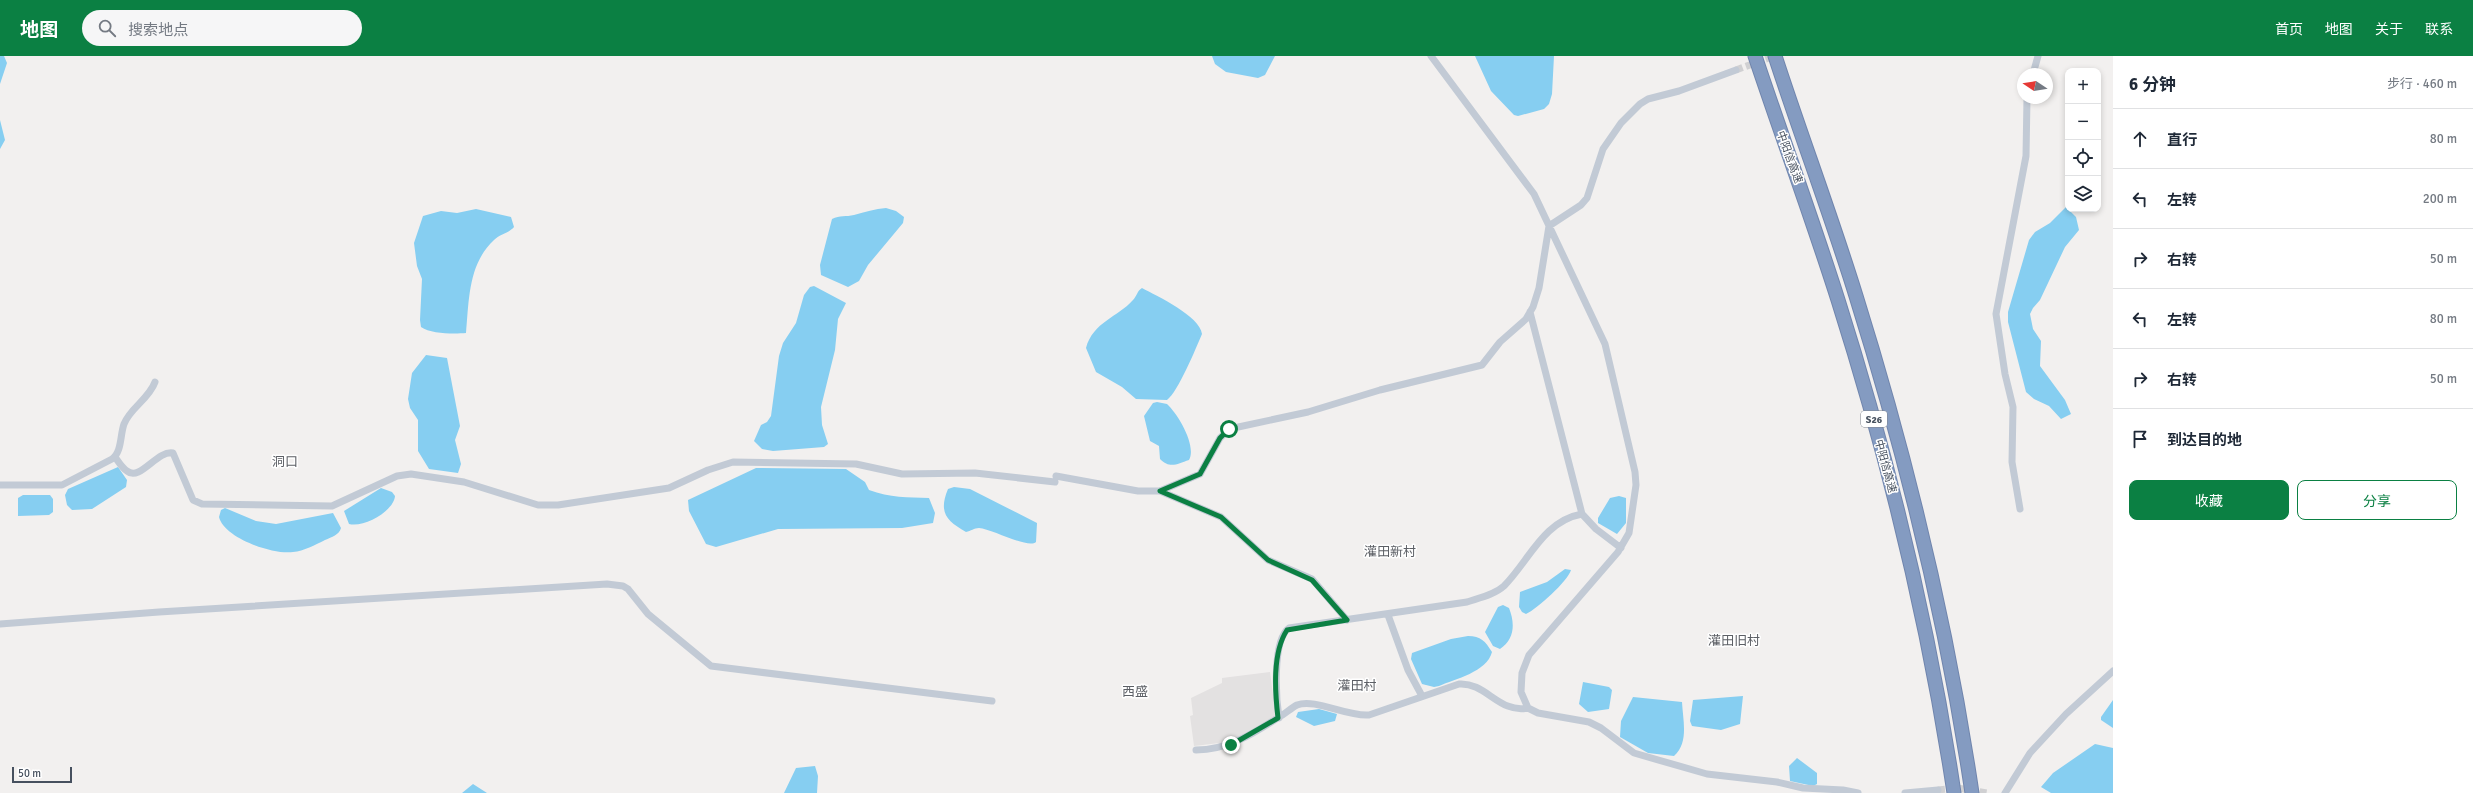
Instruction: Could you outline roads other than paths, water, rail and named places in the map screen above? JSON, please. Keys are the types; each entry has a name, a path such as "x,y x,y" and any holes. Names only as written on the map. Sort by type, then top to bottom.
{"highway":[{"name":"中阳信高速","path":"1755,56 1822,250 1878,434 1921,605 1954,793"},
{"name":"中阳信高速","path":"1775,56 1856,295 1908,473 1939,601 1972,793"}],"street":[{"path":"1431,56 1534,194 1605,344 1635,472 1636,494 1631,524 1621,548 1529,655 1524,665 1521,683 1522,696 1528,708"},
{"path":"2035,68 2038,56"},
{"path":"1160,491 1200,474 1220,438 1229,429 1308,412 1380,390 1482,365 1500,342 1526,319 1539,288 1549,226 1580,205 1587,198 1603,149 1621,123 1640,104 1648,99 1679,91 1736,70"},
{"path":"2020,509 2012,462 2013,407 1996,314 2026,156 2027,104"},
{"path":"1530,312 1582,514 1596,529 1621,548"},
{"path":"0,485 62,485 115,457 125,422 149,394 155,382"},
{"path":"115,457 127,471 133,473 140,472 162,454 173,453 193,500 202,504 332,506 397,476 411,474 464,482 531,503 558,505 669,488 708,470 733,462 856,464 902,474 976,473 1055,479 1138,490 1160,491 1221,517 1268,560 1312,580 1347,620"},
{"path":"1278,718 1275,692 1277,664 1287,630 1467,602 1498,590 1546,534 1575,515 1582,514"},
{"path":"0,624 166,611 609,584 623,586 628,590 648,614 711,666 992,701"},
{"path":"1388,615 1408,670 1422,696"},
{"path":"2005,793 2030,753 2066,714 2113,671"},
{"path":"1196,750 1224,747 1278,718 1298,705 1318,706 1356,716 1369,715 1460,684 1470,684 1508,707 1528,708 1538,713 1589,722 1601,728 1634,753 1684,768 1707,774 1803,788 1843,790 1858,793"},
{"path":"1790,785 1790,793"},
{"path":"1905,793 1938,790"}],"water":[{"path":"0,56 4,56 7,63 0,84"},
{"path":"1212,56 1275,56 1265,75 1258,78 1226,72 1215,64"},
{"path":"1475,56 1554,56 1552,94 1549,104 1544,109 1518,116 1514,115 1491,91"},
{"path":"0,120 5,140 0,149"},
{"path":"886,208 896,211 904,217 903,223 868,265 859,281 848,287 821,275 820,265 832,219"},
{"path":"2065,208 2065,212 2071,212 2076,217 2079,230 2065,247 2040,300 2030,314 2033,329 2041,341 2040,366 2065,400 2071,414 2061,419 2049,406 2034,399 2026,392 2008,322 2008,312 2029,240 2035,232 2050,223"},
{"path":"476,209 511,217 514,227 494,240 479,260 471,284 466,333 443,333 425,329 421,327 420,320 422,279 417,266 414,243 423,216 441,211 457,213"},
{"path":"814,286 846,303 838,319 835,350 821,407 822,425 828,444 824,447 773,451 762,449 754,441 761,425 767,422 771,416 779,356 783,343 796,323 804,295 810,287"},
{"path":"1142,288 1177,307 1194,320 1202,334 1181,379 1167,400 1136,399 1122,387 1096,372 1086,348 1089,339 1094,332 1106,321 1127,306"},
{"path":"426,355 447,358 460,426 455,440 461,464 458,473 429,469 418,451 418,420 410,408 408,399 412,373"},
{"path":"1157,402 1167,404 1181,422 1190,447 1191,454 1189,460 1174,465 1167,464 1160,459 1159,446 1150,441 1144,416 1153,403"},
{"path":"118,467 127,480 126,487 92,509 72,510 67,505 65,495 68,489"},
{"path":"756,468 846,469 865,482 869,490 877,493 892,496 929,498 935,513 933,523 902,528 778,529 716,547 706,544 689,511 688,500"},
{"path":"954,487 970,489 1037,523 1036,542 1026,543 1018,541 985,529 976,528 966,532 959,528 949,520 944,510 945,497 948,489"},
{"path":"381,488 392,492 395,496 390,507 384,513 370,521 355,525 349,524 344,511"},
{"path":"23,495 50,495 53,499 53,512 49,515 18,516 18,498"},
{"path":"1619,496 1626,498 1626,523 1617,534 1598,523 1598,518 1610,498"},
{"path":"225,508 256,521 276,524 333,513 341,528 335,536 305,549 293,552 274,551 250,544 230,532 223,525 219,517 221,510"},
{"path":"1565,569 1571,570 1569,575 1544,601 1526,614 1522,612 1519,607 1520,592 1547,582"},
{"path":"1503,605 1509,608 1513,625 1509,640 1500,649 1493,646 1485,632 1498,607"},
{"path":"1468,636 1476,637 1482,640 1492,652 1484,665 1470,674 1439,686 1434,687 1422,684 1411,659 1412,653 1451,639"},
{"path":"1583,682 1609,687 1612,690 1609,709 1588,712 1579,704"},
{"path":"1743,696 1740,724 1721,730 1692,726 1690,721 1693,700"},
{"path":"1633,697 1682,702 1684,731 1682,745 1674,756 1648,753 1620,737 1621,721"},
{"path":"2113,700 2113,728 2101,720 2101,717"},
{"path":"1319,709 1337,714 1335,721 1314,726 1296,717 1298,712"},
{"path":"2095,744 2113,748 2113,793 2051,793 2041,787 2053,773"},
{"path":"1797,758 1817,773 1817,784 1813,786 1790,781 1789,766"},
{"path":"815,766 818,776 817,793 784,793 796,768"},
{"path":"473,784 487,793 462,793"}],"tunnel":[{"path":"1736,70 1774,56"},
{"path":"1938,790 1957,788 1987,793"}],"district":[{"name":"洞口","path":"285,461"},
{"name":"灌田新村","path":"1390,551"},
{"name":"灌田旧村","path":"1734,640"},
{"name":"灌田村","path":"1357,685"},
{"name":"西盛","path":"1135,691"}]}
